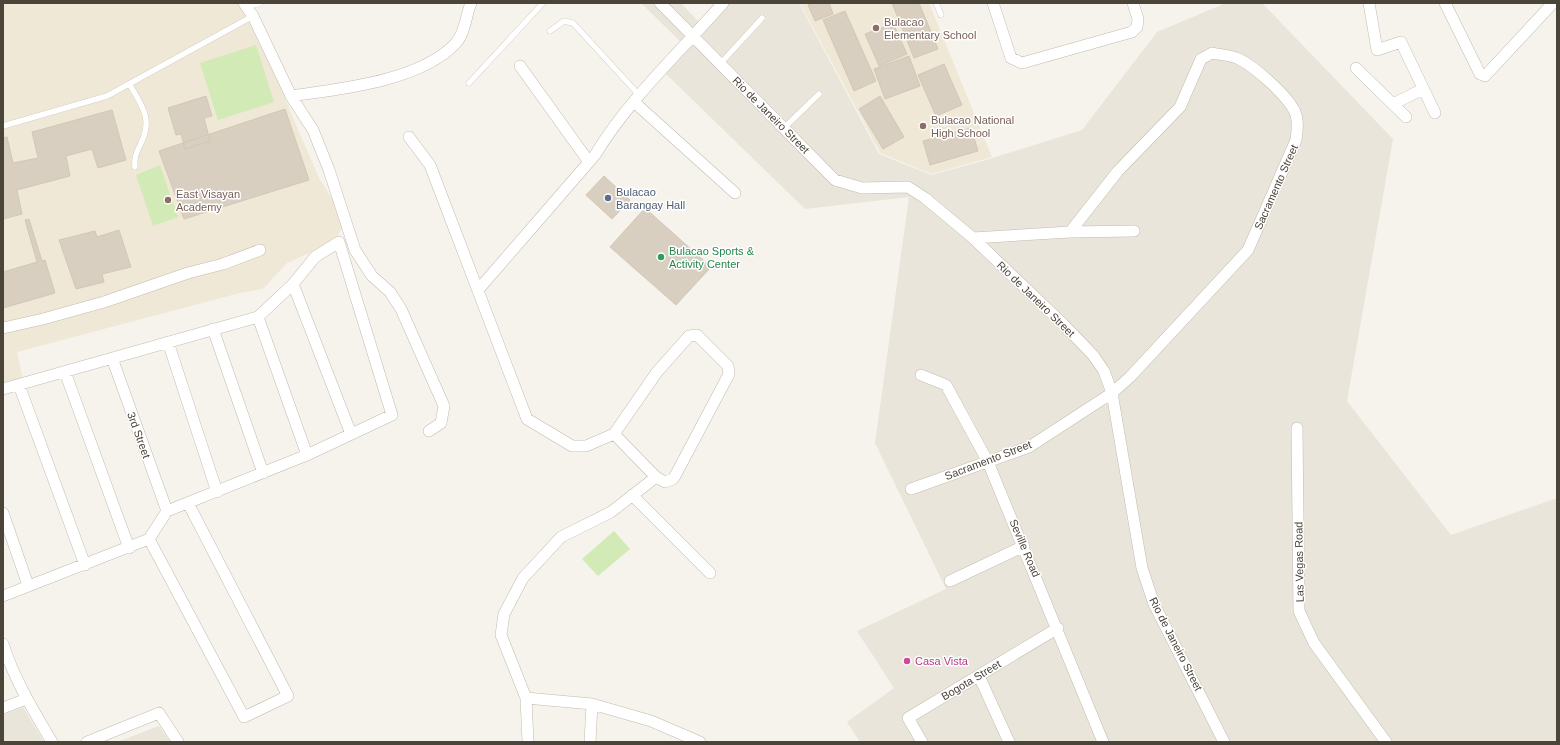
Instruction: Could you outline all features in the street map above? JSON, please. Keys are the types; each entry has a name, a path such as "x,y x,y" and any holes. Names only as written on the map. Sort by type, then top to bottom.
{"street":[{"path":"291,96 352,88 402,74 436,60 456,42 471,3"},
{"name":"Rio de Janeiro Street","path":"660,3 835,180 862,188 908,188 924,198 973,238 1093,354 1104,371 1112,393 1142,568 1154,604 1224,742"},
{"path":"478,290 589,162 610,130 637,98 722,3"},
{"path":"992,3 1011,58 1016,61 1028,62 1132,32 1137,27 1138,19 1133,3"},
{"path":"1369,3 1377,50 1401,42 1435,113"},
{"path":"1445,3 1480,74 1485,76 1553,3"},
{"path":"248,9 291,96 313,130 329,170 355,250 372,276 390,292 401,309 444,406 441,423 430,432"},
{"name":"Sacramento Street","path":"911,489 1029,447 1112,393 1130,377 1248,250 1296,140 1298,123 1295,112 1274,86 1254,68 1238,58 1212,53 1201,59 1180,107 1118,171 1070,232"},
{"path":"520,66 589,162"},
{"path":"1356,68 1406,117"},
{"path":"1393,104 1423,89"},
{"path":"637,98 735,192"},
{"path":"409,138 430,165 527,419 572,446 586,446 614,434 657,372 689,336 697,335 728,366 729,374 673,479 664,482 656,476 614,434"},
{"path":"973,238 1070,232 1134,231"},
{"path":"3,389 258,317 293,284 314,257 339,242 392,415 307,455 167,511 149,539 3,596"},
{"path":"3,328 44,319 110,300 188,273 223,264 260,250"},
{"path":"293,284 351,434"},
{"path":"258,317 307,455"},
{"path":"213,329 263,473"},
{"path":"168,342 217,492"},
{"name":"3rd Street","path":"112,358 167,511"},
{"path":"65,372 129,548"},
{"name":"Seville Road","path":"921,375 946,385 988,462 1058,628 1103,742"},
{"path":"19,385 85,565"},
{"name":"Las Vegas Road","path":"1297,428 1299,610 1314,643 1386,742"},
{"path":"528,742 526,698 501,635 504,614 523,578 561,536 611,512 656,476"},
{"path":"632,495 710,573"},
{"path":"149,539 244,717 288,696 188,503"},
{"path":"3,513 28,585"},
{"path":"950,581 1024,546"},
{"name":"Bogota Street","path":"922,742 908,718 1058,628"},
{"path":"3,644 8,660 26,699 52,742"},
{"path":"979,676 1009,742"},
{"path":"526,698 592,704 651,721 700,742"},
{"path":"3,708 26,699"},
{"path":"590,742 592,704"},
{"path":"87,742 160,713 178,742"}],"lane":[{"path":"3,126 107,96 130,85 248,9 260,3"},
{"path":"469,83 543,3"},
{"path":"936,3 941,15"},
{"path":"720,64 762,18"},
{"path":"550,31 564,21 568,20 573,23 637,98"},
{"path":"130,85 145,111 147,120 142,142 135,153 135,166"},
{"path":"784,128 819,94"}],"shaded area":[{"name":"East Visayan Academy","path":"3,3 251,3 286,101 319,178 346,221 334,242 287,263 263,289 240,293 17,352 23,379 3,384"},
{"path":"641,3 681,3 705,29 729,3 799,3 879,154 931,175 986,160 1082,130 1157,32 1226,3 1262,3 1393,139 1347,401 1451,535 1557,498 1557,742 860,742 847,722 894,688 857,631 946,589 875,443 909,197 805,209 665,73 688,49"},
{"path":"800,3 929,3 992,157 931,174 880,153"},
{"path":"23,707 44,742 3,742 3,715"},
{"path":"159,726 170,742 117,742"}],"green space":[{"path":"256,45 274,102 218,120 200,63"},
{"path":"160,165 178,217 153,226 136,175"},
{"path":"614,531 630,549 598,576 582,559"}],"building":[{"path":"813,3 829,3 833,14 815,21 808,5"},
{"path":"892,3 919,3 938,49 914,58"},
{"path":"845,11 876,81 854,91 823,20"},
{"path":"893,23 907,54 879,66 865,34"},
{"path":"909,56 920,86 885,99 874,69"},
{"path":"944,64 962,105 936,116 918,75"},
{"path":"206,96 212,116 204,118 210,141 185,149 181,134 176,135 168,108"},
{"path":"880,96 904,137 883,149 859,109"},
{"path":"285,109 309,180 184,219 159,151"},
{"path":"112,110 126,160 98,168 92,149 66,156 70,176 17,190 22,214 3,219 3,138 7,137 13,163 38,158 32,132"},
{"path":"971,128 978,151 930,165 923,141"},
{"name":"Bulacao Barangay Hall","path":"604,176 630,200 612,219 586,195"},
{"name":"Bulacao Sports & Activity Center","path":"645,208 711,267 676,305 610,247"},
{"path":"29,219 42,261 45,260 55,293 3,308 3,272 37,262 25,220"},
{"path":"119,230 131,267 102,274 104,282 76,289 59,240 95,231 97,237"}],"place":[{"name":"Bulacao Elementary School","path":"876,28"},
{"name":"Bulacao National High School","path":"923,126"},
{"name":"Bulacao Barangay Hall","path":"608,198"},
{"name":"East Visayan Academy","path":"168,200"},
{"name":"Bulacao Sports & Activity Center","path":"661,257"},
{"name":"Casa Vista","path":"907,661"}]}
